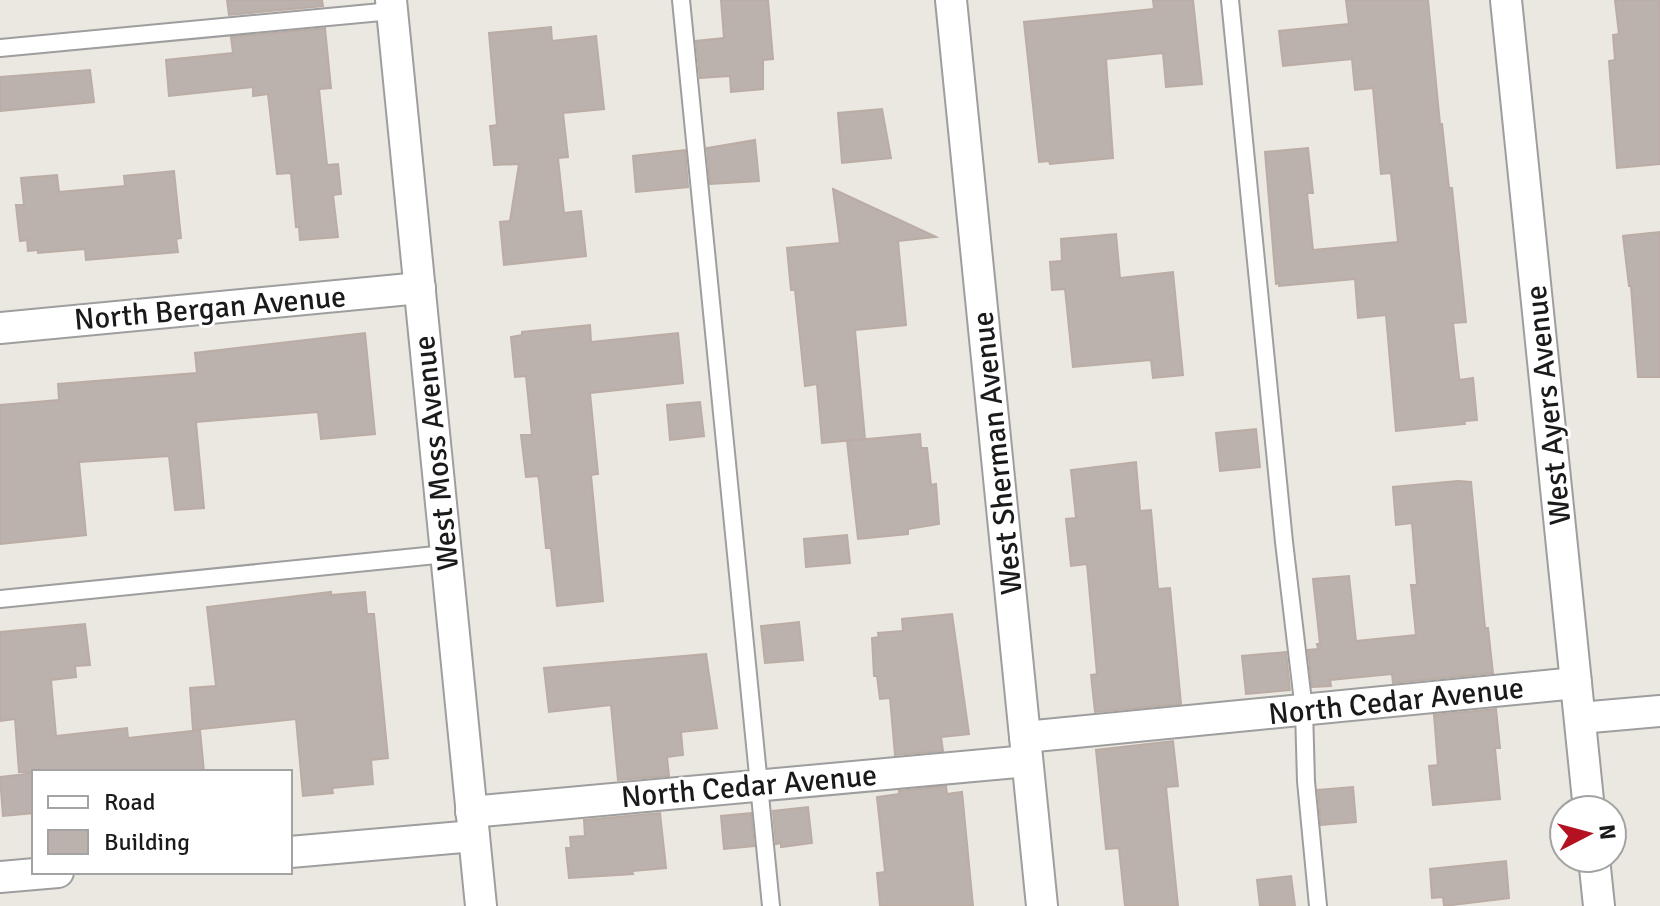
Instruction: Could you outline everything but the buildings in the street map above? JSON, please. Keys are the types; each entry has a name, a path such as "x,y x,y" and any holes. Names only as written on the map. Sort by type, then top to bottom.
{"street":[{"name":"West Sherman Avenue","path":"951,0 1042,906"},
{"name":"West Ayers Avenue","path":"1506,0 1587,794"},
{"name":"West Moss Avenue","path":"391,5 481,906"},
{"name":"North Bergan Avenue","path":"0,328 420,288"},
{"name":"North Cedar Avenue","path":"292,852 472,824 1304,710 1576,683"},
{"path":"1580,718 1660,711"},
{"path":"0,877 35,874"},
{"path":"1596,874 1599,906"}],"lane":[{"path":"681,0 771,906"},
{"path":"1230,0 1284,542 1304,710 1306,781 1318,906"},
{"path":"0,48 391,5"},
{"path":"0,599 446,554"}]}
